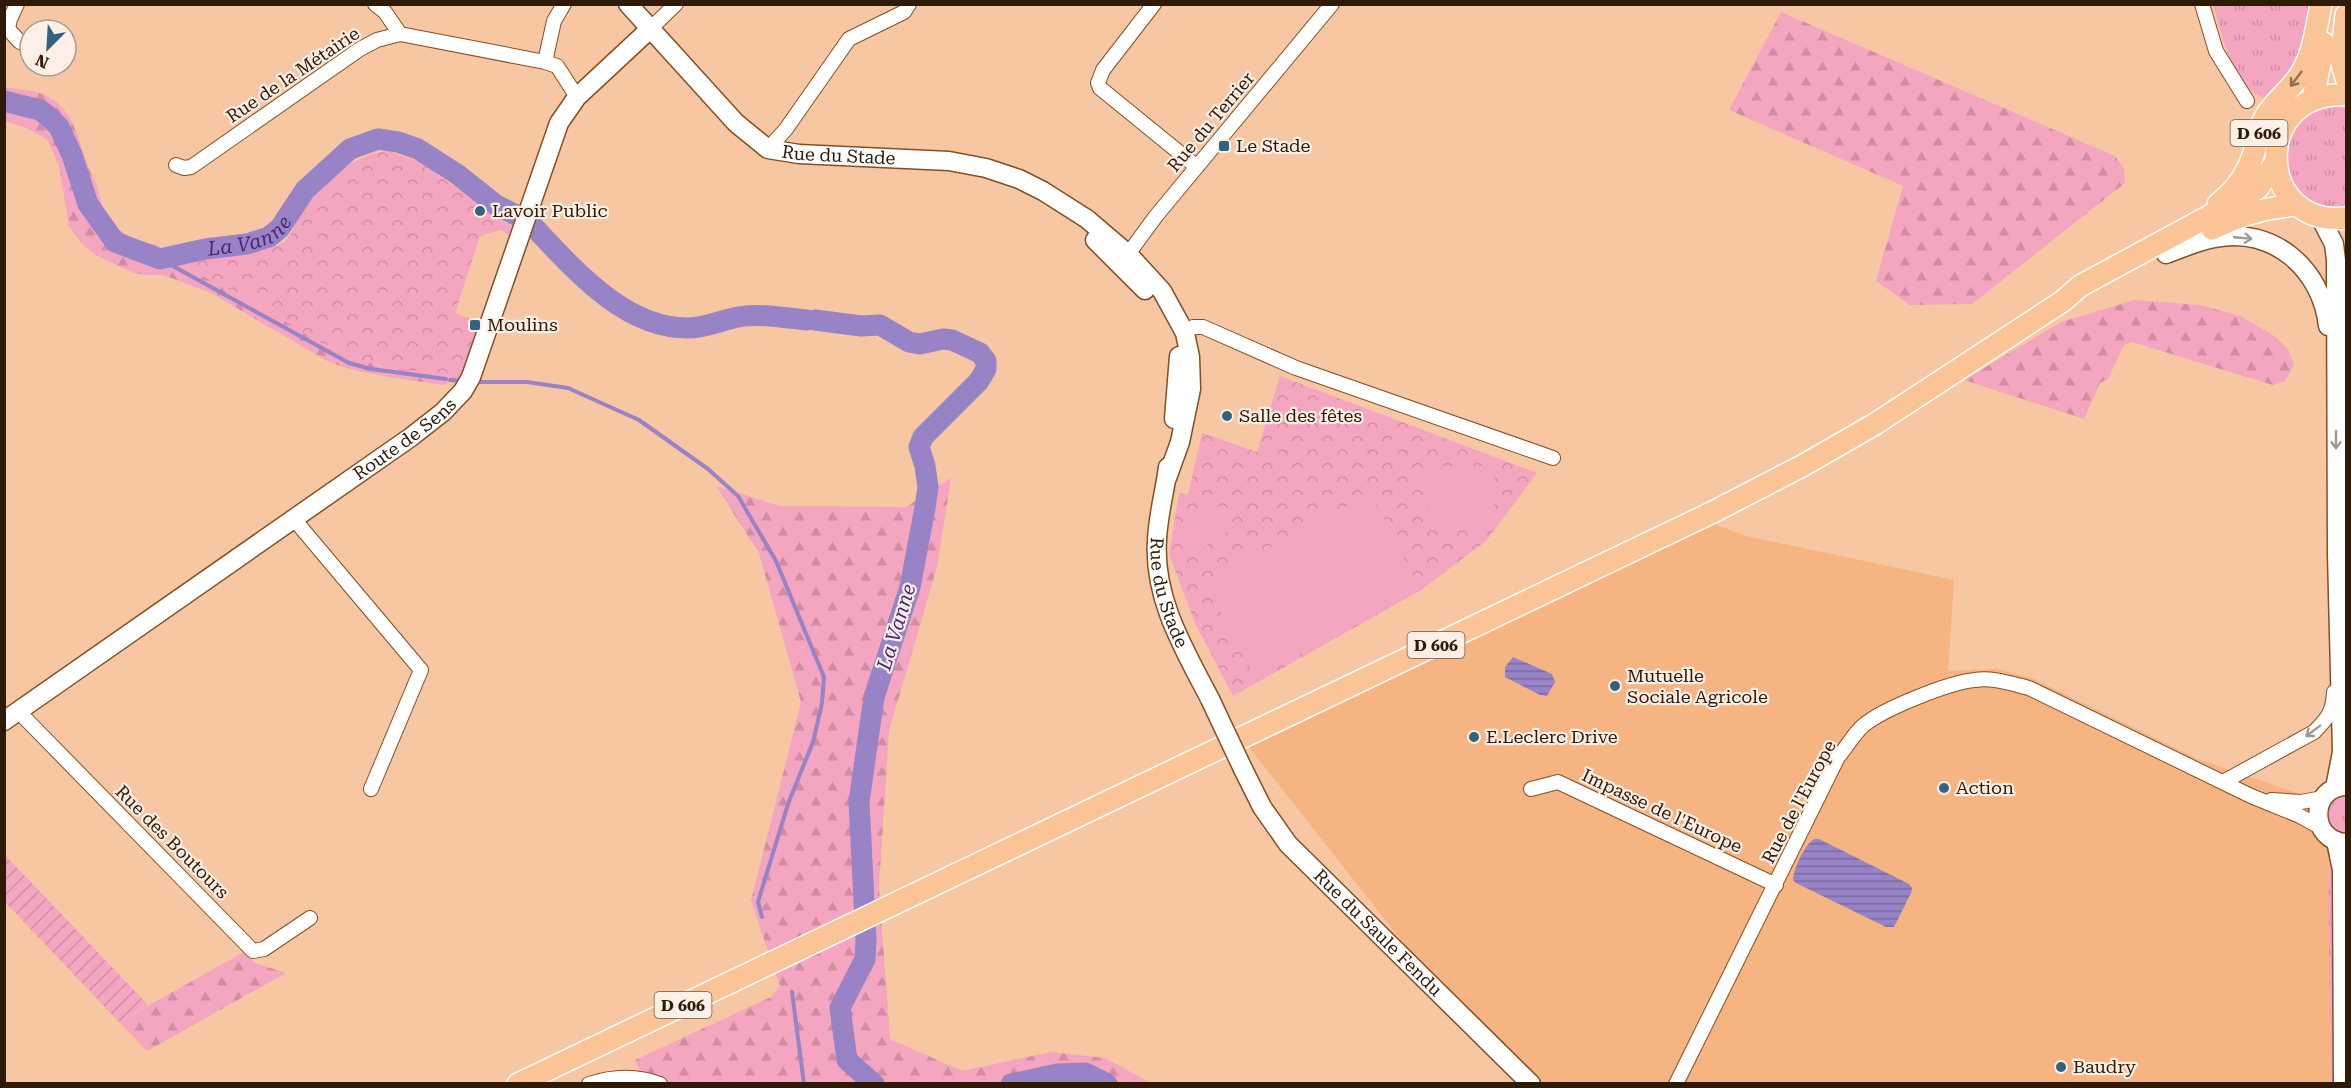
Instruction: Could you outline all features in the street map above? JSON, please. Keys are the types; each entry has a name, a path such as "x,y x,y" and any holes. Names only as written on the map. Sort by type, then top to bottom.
{"main road":[{"name":"D 606","path":"2166,246 2225,198 2248,170 2264,120 2273,105 2297,80 2305,67 2311,52 2321,4"},
{"path":"2313,99 2332,4"},
{"path":"2346,15 2341,60 2346,78"},
{"path":"2346,95 2335,94 2313,99 2296,110 2284,125 2276,143 2275,163 2283,186 2298,205 2320,217 2346,218"},
{"name":"D 606","path":"518,1083 1731,503 1802,466 1875,424 2063,301 2087,294 2258,188 2275,163"},
{"name":"D 606","path":"2166,246 2227,221 2273,207 2298,205"}],"street":[{"path":"17,4 8,29 18,40"},
{"path":"375,4 385,12 400,34"},
{"path":"564,4 554,21 545,62 557,66 577,97"},
{"name":"Rue du Stade","path":"628,4 736,123 768,149 800,154 969,164 1019,179 1043,191 1066,208 1087,219 1124,259 1162,291 1190,357 1191,389 1180,442 1167,478 1157,541 1157,569 1168,615 1243,769"},
{"path":"650,29 676,4"},
{"path":"768,149 786,129 849,39 904,12 909,4"},
{"path":"1154,4 1103,70 1098,82 1100,88 1197,167"},
{"name":"Rue du Terrier","path":"1124,259 1156,216 1332,4"},
{"path":"2202,4 2216,51 2247,101"},
{"name":"Route de Sens","path":"11,716 411,437 443,412 467,384 559,123 577,97 650,29"},
{"name":"Rue de la Métairie","path":"176,165 184,168 191,167 360,49 377,40 400,34 545,62"},
{"path":"2320,217 2334,243 2336,260 2337,554 2342,752 2335,790 2317,812 2320,827 2330,838 2341,842 2343,1083"},
{"path":"2166,246 2216,237 2243,237 2268,242 2289,254 2308,272 2321,295 2327,322 2336,403"},
{"path":"1180,333 1192,327 1203,327 1296,368 1553,458"},
{"path":"293,518 421,670 371,789"},
{"path":"2223,782 2314,732 2333,707 2337,554"},
{"name":"Rue de l'Europe","path":"1676,1083 1838,757 1864,725 1889,711 1946,686 1976,679 2001,681 2029,688 2320,827"},
{"name":"Rue des Boutours","path":"11,716 253,951 264,949 310,918"},
{"name":"Rue du Saule Fendu","path":"1243,769 1262,807 1288,844 1531,1083"},
{"name":"Impasse de l'Europe","path":"1531,789 1558,782 1776,885"},
{"name":"Rue de l'Europe","path":"2252,796 2285,802 2335,790"},
{"path":"589,1083 640,1077 660,1083"}],"shaded area":[{"path":"1712,523 1746,536 1954,580 1948,671 1996,669 2032,678 2198,759 2346,810 2346,1083 1527,1083 1476,1035 1245,742 1548,605"},
{"path":"1513,657 1552,674 1555,682 1547,696 1540,695 1505,677 1505,667"},
{"path":"1814,839 1819,839 1909,884 1912,888 1911,893 1894,927 1886,927 1793,880 1800,858"}],"green space":[{"path":"2213,5 2318,5 2304,55 2269,102 2247,88 2227,52"},
{"path":"1781,12 2115,156 2124,169 2125,183 1972,304 1910,305 1876,281 1903,186 1729,110"},
{"path":"4,87 41,93 63,109 74,127 97,186 104,211 125,235 156,244 175,262 258,304 327,346 379,366 465,375 443,385 349,369 329,362 211,293 163,275 134,273 95,255 80,242 69,226 59,166 47,139 24,127 5,121"},
{"path":"2346,102 2346,211 2335,212 2301,198 2289,183 2283,146 2302,113"},
{"path":"388,151 420,162 515,229 512,237 501,230 480,236 455,313 483,323 465,375 396,369 366,362 317,341 258,304 175,262 248,253 284,242 290,236 307,202 326,181 350,164 375,153"},
{"path":"2135,300 2200,305 2240,316 2276,337 2288,349 2294,365 2285,381 2273,385 2132,342 2124,345 2108,379 2100,383 2084,419 1964,380 2061,322"},
{"path":"1280,376 1537,473 1486,541 1421,590 1233,696 1195,623 1169,554 1179,493 1188,495 1202,433 1257,452"},
{"path":"1428,466 1495,466 1495,531 1428,530"},
{"path":"951,478 937,567 889,731 879,886 890,1039 962,1071 1051,1052 1105,1058 1151,1083 671,1084 641,1073 635,1060 771,997 780,986 751,901 801,702 759,553 716,486 780,506 906,507"},
{"path":"1370,494 1421,590 1256,678 1205,582"},
{"path":"1221,505 1235,526 1196,553 1181,532"},
{"path":"2346,793 2346,836 2339,835 2328,826 2327,808 2330,801"},
{"path":"2331,851 2336,862 2340,1084 2331,1083 2328,889"},
{"path":"5,855 148,1005 119,1022 5,902"},
{"path":"244,952 255,963 286,973 147,1051 119,1022"}],"waterway":[{"name":"La Vanne","path":"4,101 40,110 59,127 72,155 88,204 115,242 160,259 205,249 247,244 269,237 280,228 305,190 350,149 378,139 398,142 418,149 457,174 496,205 518,216"},
{"name":"La Vanne","path":"532,225 602,293 622,307 665,326 701,327 746,316 807,320"},
{"path":"160,259 349,363 371,369 446,379"},
{"name":"La Vanne","path":"815,320 861,326 880,325 909,342 920,344 943,339 952,340 980,353 986,361 986,369 979,381 923,437 919,447 928,487 925,508 910,587 874,697 859,802 865,959 840,1008 847,1060 874,1084"},
{"path":"450,380 461,381"},
{"path":"481,382 527,382 568,388 639,420 708,469 738,496 776,561 824,677 822,703 813,742 788,804 758,902 762,917"},
{"path":"792,992 804,1084"},
{"name":"La Vanne","path":"1011,1084 1057,1074 1085,1073 1107,1084"}],"place":[{"name":"Le Stade","path":"1224,146"},
{"name":"Lavoir Public","path":"480,211"},
{"name":"Moulins","path":"475,325"},
{"name":"Salle des fêtes","path":"1227,416"},
{"name":"Mutuelle Sociale Agricole","path":"1615,686"},
{"name":"E.Leclerc Drive","path":"1474,737"},
{"name":"Action","path":"1944,788"},
{"name":"Baudry","path":"2061,1067"}]}
